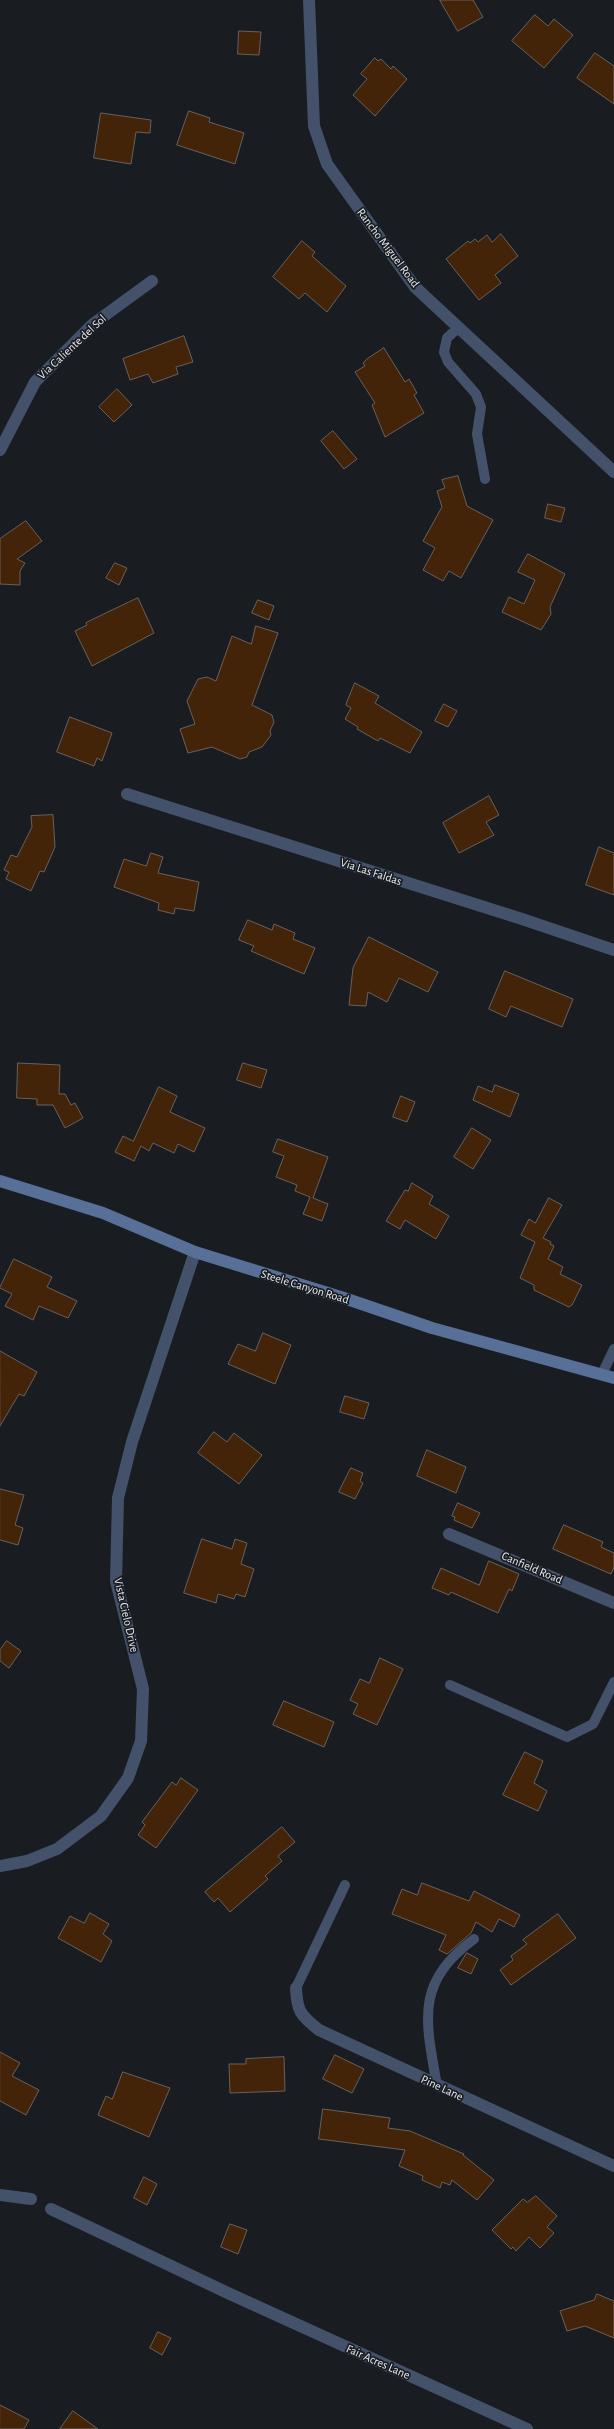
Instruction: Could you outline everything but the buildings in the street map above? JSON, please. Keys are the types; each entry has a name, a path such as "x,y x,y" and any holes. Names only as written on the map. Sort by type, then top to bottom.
{"street":[{"name":"Rancho Miguel Road","path":"309,0 314,126 327,164 416,287 614,472"},
{"name":"Via Caliente del Sol","path":"0,450 35,382 93,324 152,281"},
{"name":"Via Las Faldas","path":"127,794 522,919 614,950"},
{"name":"Steele Canyon Road","path":"0,1181 103,1213 195,1252 344,1298 432,1328 614,1378"},
{"name":"Vista Cielo Drive","path":"0,1866 27,1861 57,1849 101,1816 128,1778 141,1741 143,1690 116,1581 118,1498 132,1442 195,1252"},
{"name":"Canfield Road","path":"449,1534 614,1603"},
{"name":"Pine Lane","path":"296,1988 297,2006 303,2018 319,2030 437,2086 614,2166"},
{"path":"0,2195 31,2199"},
{"name":"Fair Acres Lane","path":"51,2208 230,2294 527,2429"}],"lane":[{"path":"459,327 447,338 444,352 448,362 476,394 481,407 477,434 485,479"},
{"path":"602,1374 614,1348"},
{"path":"450,1685 567,1737 593,1724 614,1682"},
{"path":"296,1988 345,1886"},
{"path":"437,2086 428,2024 428,2005 433,1984 454,1954 474,1939"}]}
